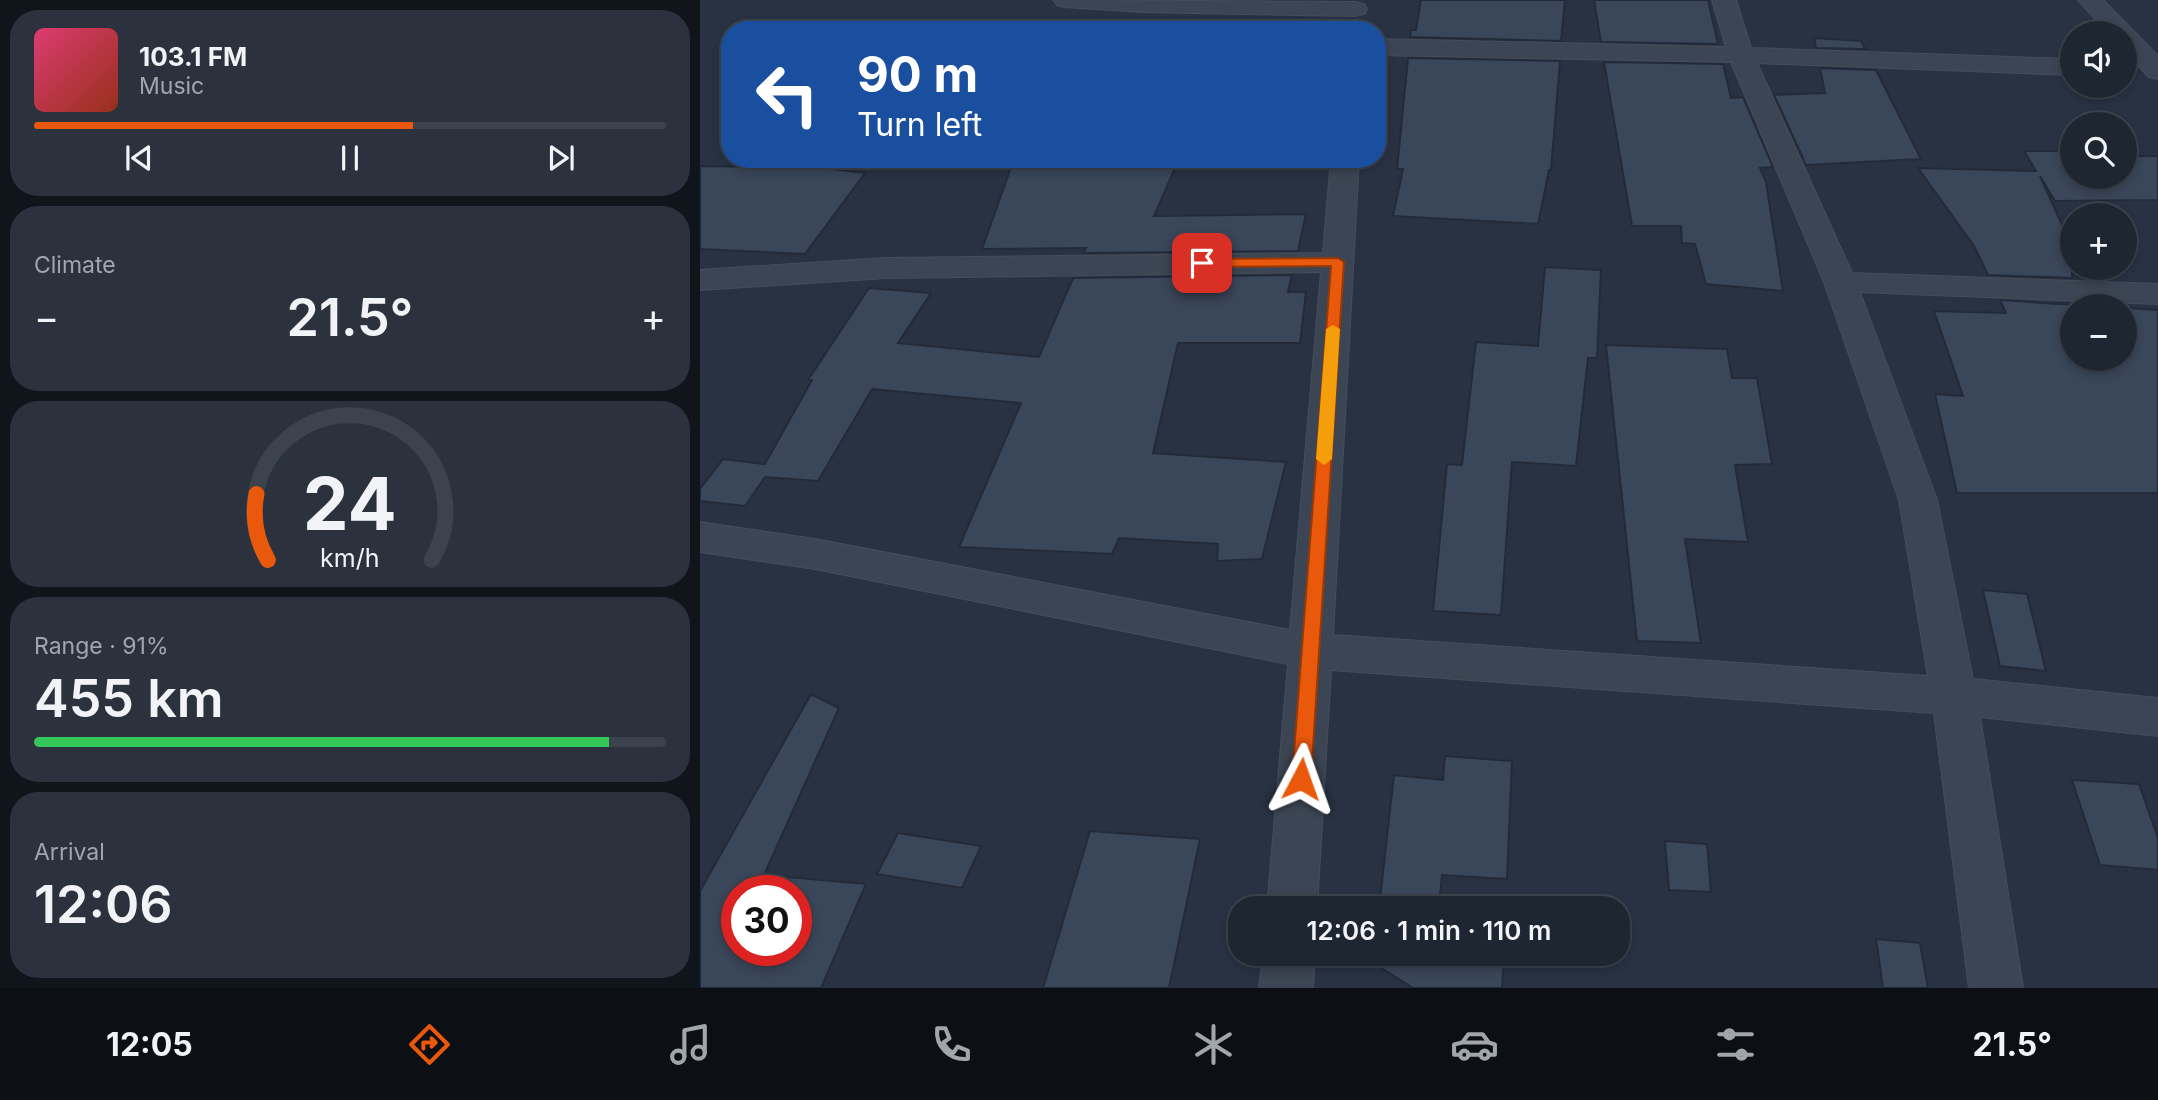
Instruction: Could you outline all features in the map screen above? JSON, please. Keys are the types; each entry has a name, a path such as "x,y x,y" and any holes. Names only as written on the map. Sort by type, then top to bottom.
{"street":[{"path":"1065,0 1355,13"},
{"path":"1724,0 1741,55 1840,282 1918,500 1954,696 1996,988"},
{"path":"2090,0 2110,21"},
{"path":"1386,47 1741,55 2060,67"},
{"path":"2137,48 2158,70"},
{"path":"2137,69 2158,70"},
{"path":"1293,896 1344,168"},
{"path":"700,280 886,268 1338,262"},
{"path":"1840,282 2158,294"},
{"path":"700,537 815,554 1311,651 1954,696 2158,717"},
{"path":"1286,988 1288,966"}],"building":[{"path":"1421,0 1565,0 1561,41 1410,37 1411,30 1416,30"},
{"path":"1594,0 1708,0 1718,44 1601,42"},
{"path":"1814,38 1861,41 1865,49 1816,48"},
{"path":"1408,58 1560,61 1551,170 1538,224 1393,216 1403,169 1397,169"},
{"path":"1604,62 1723,64 1731,98 1743,97 1773,167 1760,168 1766,182 1783,291 1706,284 1695,244 1682,243 1681,226 1632,226"},
{"path":"1820,68 1876,70 1921,159 1806,165 1774,95 1825,93"},
{"path":"2024,151 2060,151 2060,189 2137,189 2137,156 2158,156 2158,200 2055,201 2040,176 2060,220 2060,278 1988,275 1974,246 1918,168 2036,171"},
{"path":"700,166 822,168 865,173 805,254 700,249"},
{"path":"1011,168 1175,168 1154,216 1306,214 1298,251 1084,253 1086,248 982,249"},
{"path":"1545,267 1601,270 1597,358 1588,358 1576,466 1512,462 1501,615 1433,611 1447,464 1462,465 1476,342 1538,346"},
{"path":"1292,275 1288,292 1306,292 1300,343 1178,343 1153,453 1286,462 1262,559 1217,561 1218,544 1119,538 1112,554 959,547 1021,403 872,389 818,481 765,477 745,506 700,501 700,489 723,459 765,464 812,380 808,380 869,288 931,293 898,343 1039,357 1073,278"},
{"path":"2000,300 2060,304 2060,371 2137,371 2137,309 2158,310 2158,493 1957,493 1935,394 1963,396 1934,311 2006,313"},
{"path":"1606,345 1727,349 1732,378 1757,378 1772,464 1735,465 1748,542 1685,539 1701,643 1637,641"},
{"path":"1983,590 2027,594 2046,671 2000,666"},
{"path":"811,694 839,708 764,875 721,875 721,966 812,966 812,879 866,884 821,988 700,988 700,891"},
{"path":"1445,756 1512,761 1507,879 1442,875 1440,896 1380,896 1394,775 1443,780"},
{"path":"2072,780 2139,784 2158,838 2158,870 2100,865"},
{"path":"1090,831 1200,839 1169,988 1043,988"},
{"path":"898,833 981,846 962,888 877,874"},
{"path":"1665,841 1707,844 1711,892 1669,890"},
{"path":"1876,939 1920,943 1928,988 1883,988"},
{"path":"1378,966 1503,966 1502,988 1413,988"}],"slow traffic":[{"path":"1324,459 1333,329"}],"route":[{"path":"1202,263 1338,262 1301,779"}]}
